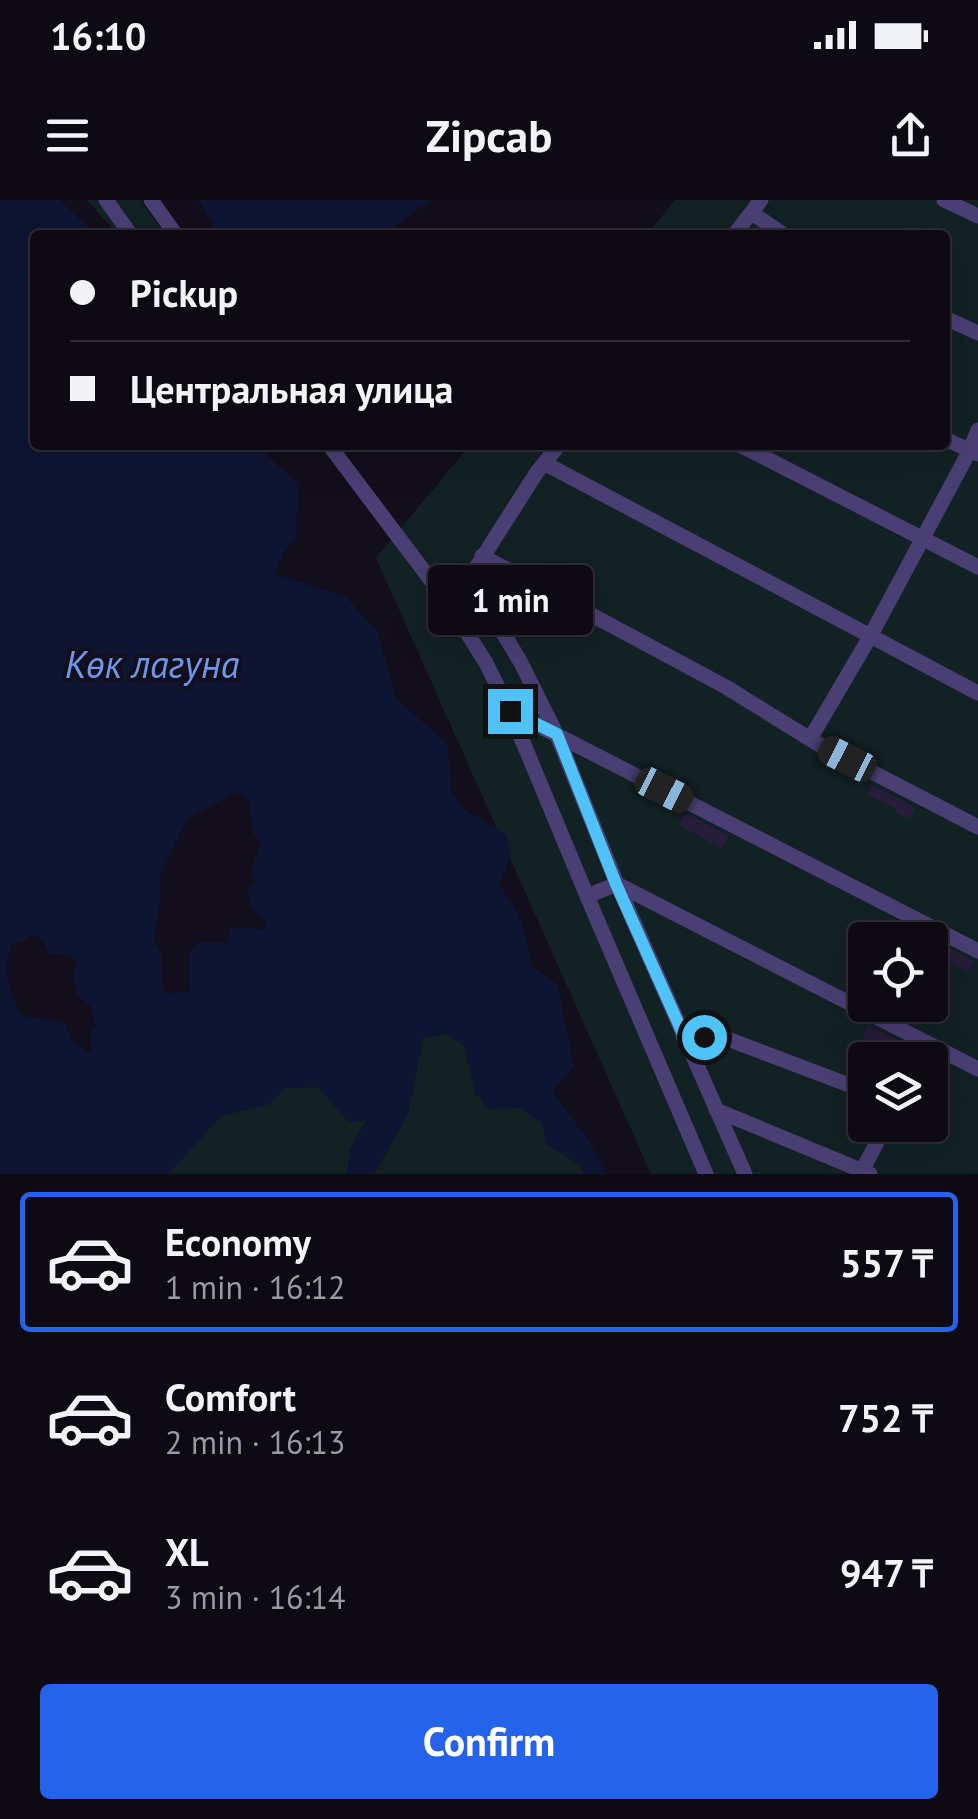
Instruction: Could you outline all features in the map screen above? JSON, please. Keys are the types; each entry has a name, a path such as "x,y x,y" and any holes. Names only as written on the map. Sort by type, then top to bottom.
{"street":[{"path":"106,200 127,230"},
{"path":"151,200 172,230"},
{"path":"944,200 978,216"},
{"path":"738,230 757,206 779,230"},
{"path":"950,320 978,333"},
{"path":"810,739 974,452 978,430"},
{"path":"950,441 974,452"},
{"path":"333,450 451,607 486,663 510,711 706,1174"},
{"path":"451,607 554,450"},
{"path":"750,450 978,567"},
{"path":"544,463 978,693"},
{"path":"482,556 726,687 810,739 978,827"},
{"path":"501,566 504,577 499,604 503,633 557,734 616,884 744,1174"},
{"path":"510,711 978,952"},
{"path":"586,896 616,884 978,1069"},
{"path":"684,1036 726,1038 848,1084"},
{"path":"716,1110 866,1172 879,1142"}],"shaded area":[{"path":"87,200 141,200 162,230 114,230"},
{"path":"675,200 978,200 978,1174 651,1174 376,558 466,450 950,450 950,230 650,230"},
{"path":"447,1033 464,1046 476,1094 520,1108 543,1123 546,1144 582,1166 583,1174 374,1174 408,1114 423,1038"},
{"path":"319,1087 348,1121 367,1120 350,1149 347,1174 168,1174 221,1116 269,1104 285,1088"}],"water":[{"name":"Көк лагуна","path":"0,200 60,200 91,230 30,230 30,450 262,450 298,485 296,537 275,574 346,597 378,632 395,697 448,745 451,789 462,808 506,834 511,856 499,884 521,922 531,965 557,984 574,1067 552,1091 590,1142 606,1174 583,1174 582,1166 546,1144 542,1123 520,1108 488,1109 476,1094 464,1046 447,1033 423,1038 408,1114 374,1174 347,1174 350,1149 366,1121 348,1122 319,1087 286,1088 269,1104 221,1116 168,1174 0,1174","holes":["238,792 249,801 253,833 261,843 251,871 255,883 248,887 249,903 267,925 262,930 229,930 228,943 198,942 189,954 190,993 166,994 161,953 154,940 161,873 187,819","34,934 49,953 71,956 76,961 73,979 77,994 90,1006 96,1025 87,1053 70,1037 66,1025 23,1016 14,998 7,971 13,943"]},
{"path":"199,200 432,200 389,230 216,230"}],"building":[{"path":"872,785 915,807 910,819 868,795"},
{"path":"685,813 729,836 722,849 679,825"},
{"path":"948,948 974,961 968,972 948,961"},
{"path":"868,1025 901,1042 871,1042 862,1038"}],"route":[{"path":"510,711 557,734 616,884 684,1036 704,1037"}]}
